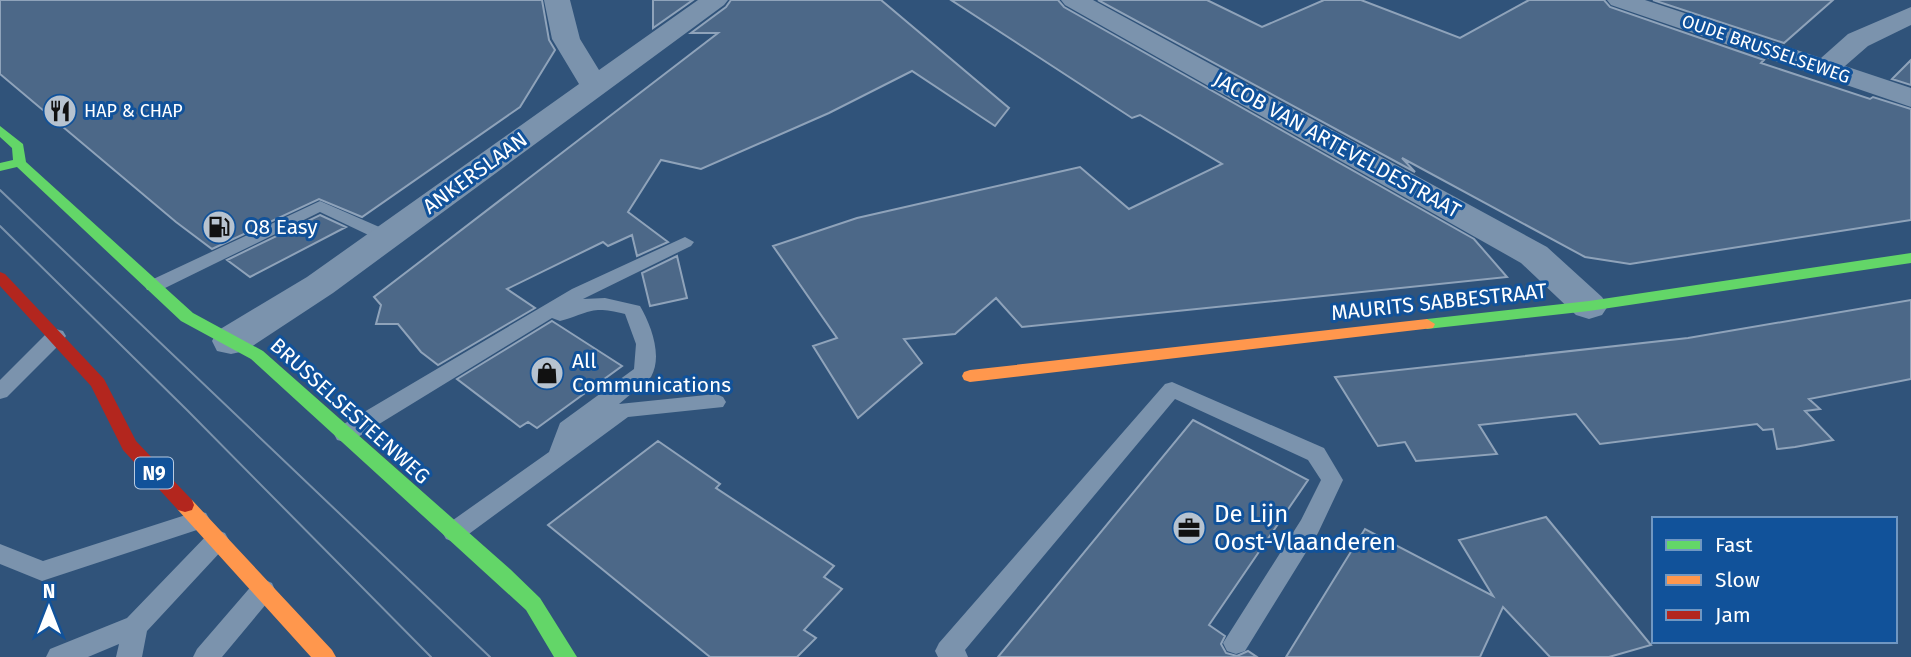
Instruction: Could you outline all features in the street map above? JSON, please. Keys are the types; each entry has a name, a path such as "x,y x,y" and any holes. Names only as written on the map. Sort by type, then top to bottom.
{"main road":[{"name":"BRUSSELSESTEENWEG","path":"0,130 18,148 20,163 187,317 257,355 533,604 566,657"},
{"path":"0,167 20,163"},
{"name":"MAURITS SABBESTRAAT","path":"970,376 1589,306 1911,258"},
{"name":"N9","path":"0,277 98,383 129,445 325,657"}],"street":[{"path":"557,0 566,39 595,86"},
{"name":"ANKERSLAAN","path":"231,341 320,285 715,0"},
{"name":"JACOB VAN ARTEVELDESTRAAT","path":"1074,0 1534,255 1589,306"},
{"name":"OUDE BRUSSELSEWEG","path":"1620,0 1911,98"},
{"path":"1825,69 1858,40 1911,15"}],"lane":[{"path":"154,286 320,206 387,237"},
{"path":"345,434 579,293 685,242"},
{"path":"468,359 488,359 571,308 603,302 634,310 646,344 644,372 629,386 568,429 558,458"},
{"path":"0,392 56,336"},
{"path":"955,657 948,652 1172,389 1316,454 1332,480 1310,526 1236,643"},
{"path":"454,532 623,410 716,401"},
{"path":"0,554 42,571 198,520"},
{"path":"59,657 136,626 217,540"},
{"path":"206,657 263,590"},
{"path":"129,657 136,626"}],"building":[{"path":"0,0 542,0 549,40 555,50 520,107 362,217 319,199 212,249 0,74"},
{"path":"653,0 693,0 653,28"},
{"path":"731,0 881,0 1009,108 995,126 912,71 829,113 701,169 661,160 628,212 668,242 637,256 632,235 608,246 603,242 507,289 535,308 438,365 421,352 398,324 376,324 381,305 374,297 718,33 691,33 726,7"},
{"path":"951,0 1058,0 1064,7 1474,239 1507,277 1022,327 996,298 955,334 904,339 922,363 858,418 813,346 837,338 773,246 857,218 1080,167 1129,209 1222,164 1140,115 1132,118"},
{"path":"1098,0 1207,0 1262,27 1324,0 1361,0 1460,38 1529,0 1604,0 1610,7 1764,60 1761,63 1870,99 1873,97 1911,109 1911,220 1630,264 1585,257 1402,158 1415,172"},
{"path":"1653,0 1833,0 1784,43"},
{"path":"1911,60 1911,85 1892,79"},
{"path":"320,215 346,227 250,277 227,260"},
{"path":"677,256 687,298 650,306 642,273"},
{"path":"1911,300 1911,379 1809,399 1820,409 1805,411 1833,440 1795,447 1777,449 1773,429 1763,430 1757,424 1600,444 1576,414 1479,425 1497,454 1416,461 1405,442 1378,446 1335,377 1688,338"},
{"name":"All Communications","path":"552,321 622,366 537,428 528,422 520,427 457,379"},
{"name":"De Lijn Oost-Vlaanderen","path":"1193,420 1308,480 1209,625 1225,636 1221,644 1226,653 1237,656 1248,651 1257,657 998,657"},
{"path":"658,441 720,484 716,488 834,566 824,577 842,589 804,630 816,638 797,657 710,657 548,525"},
{"path":"1546,517 1651,645 1609,657 1550,657 1503,607 1480,657 1286,657 1365,529 1493,596 1459,540"}],"tram line":[{"path":"0,190 490,657"},
{"path":"0,226 187,410 431,657"}],"traffic: fast":[{"path":"0,130 18,147 20,163 187,317 257,355 503,575 533,604 566,657"},
{"path":"0,167 20,163"},
{"path":"1427,324 1589,306 1911,258"}],"traffic: slow":[{"path":"970,376 1427,324"},
{"path":"185,505 325,657"}],"traffic: jam":[{"path":"0,277 98,383 129,445 185,505"}],"place":[{"name":"HAP & CHAP","path":"60,111"},
{"name":"Q8 Easy","path":"219,227"},
{"name":"All Communications","path":"547,373"},
{"name":"De Lijn Oost-Vlaanderen","path":"1189,528"}]}
